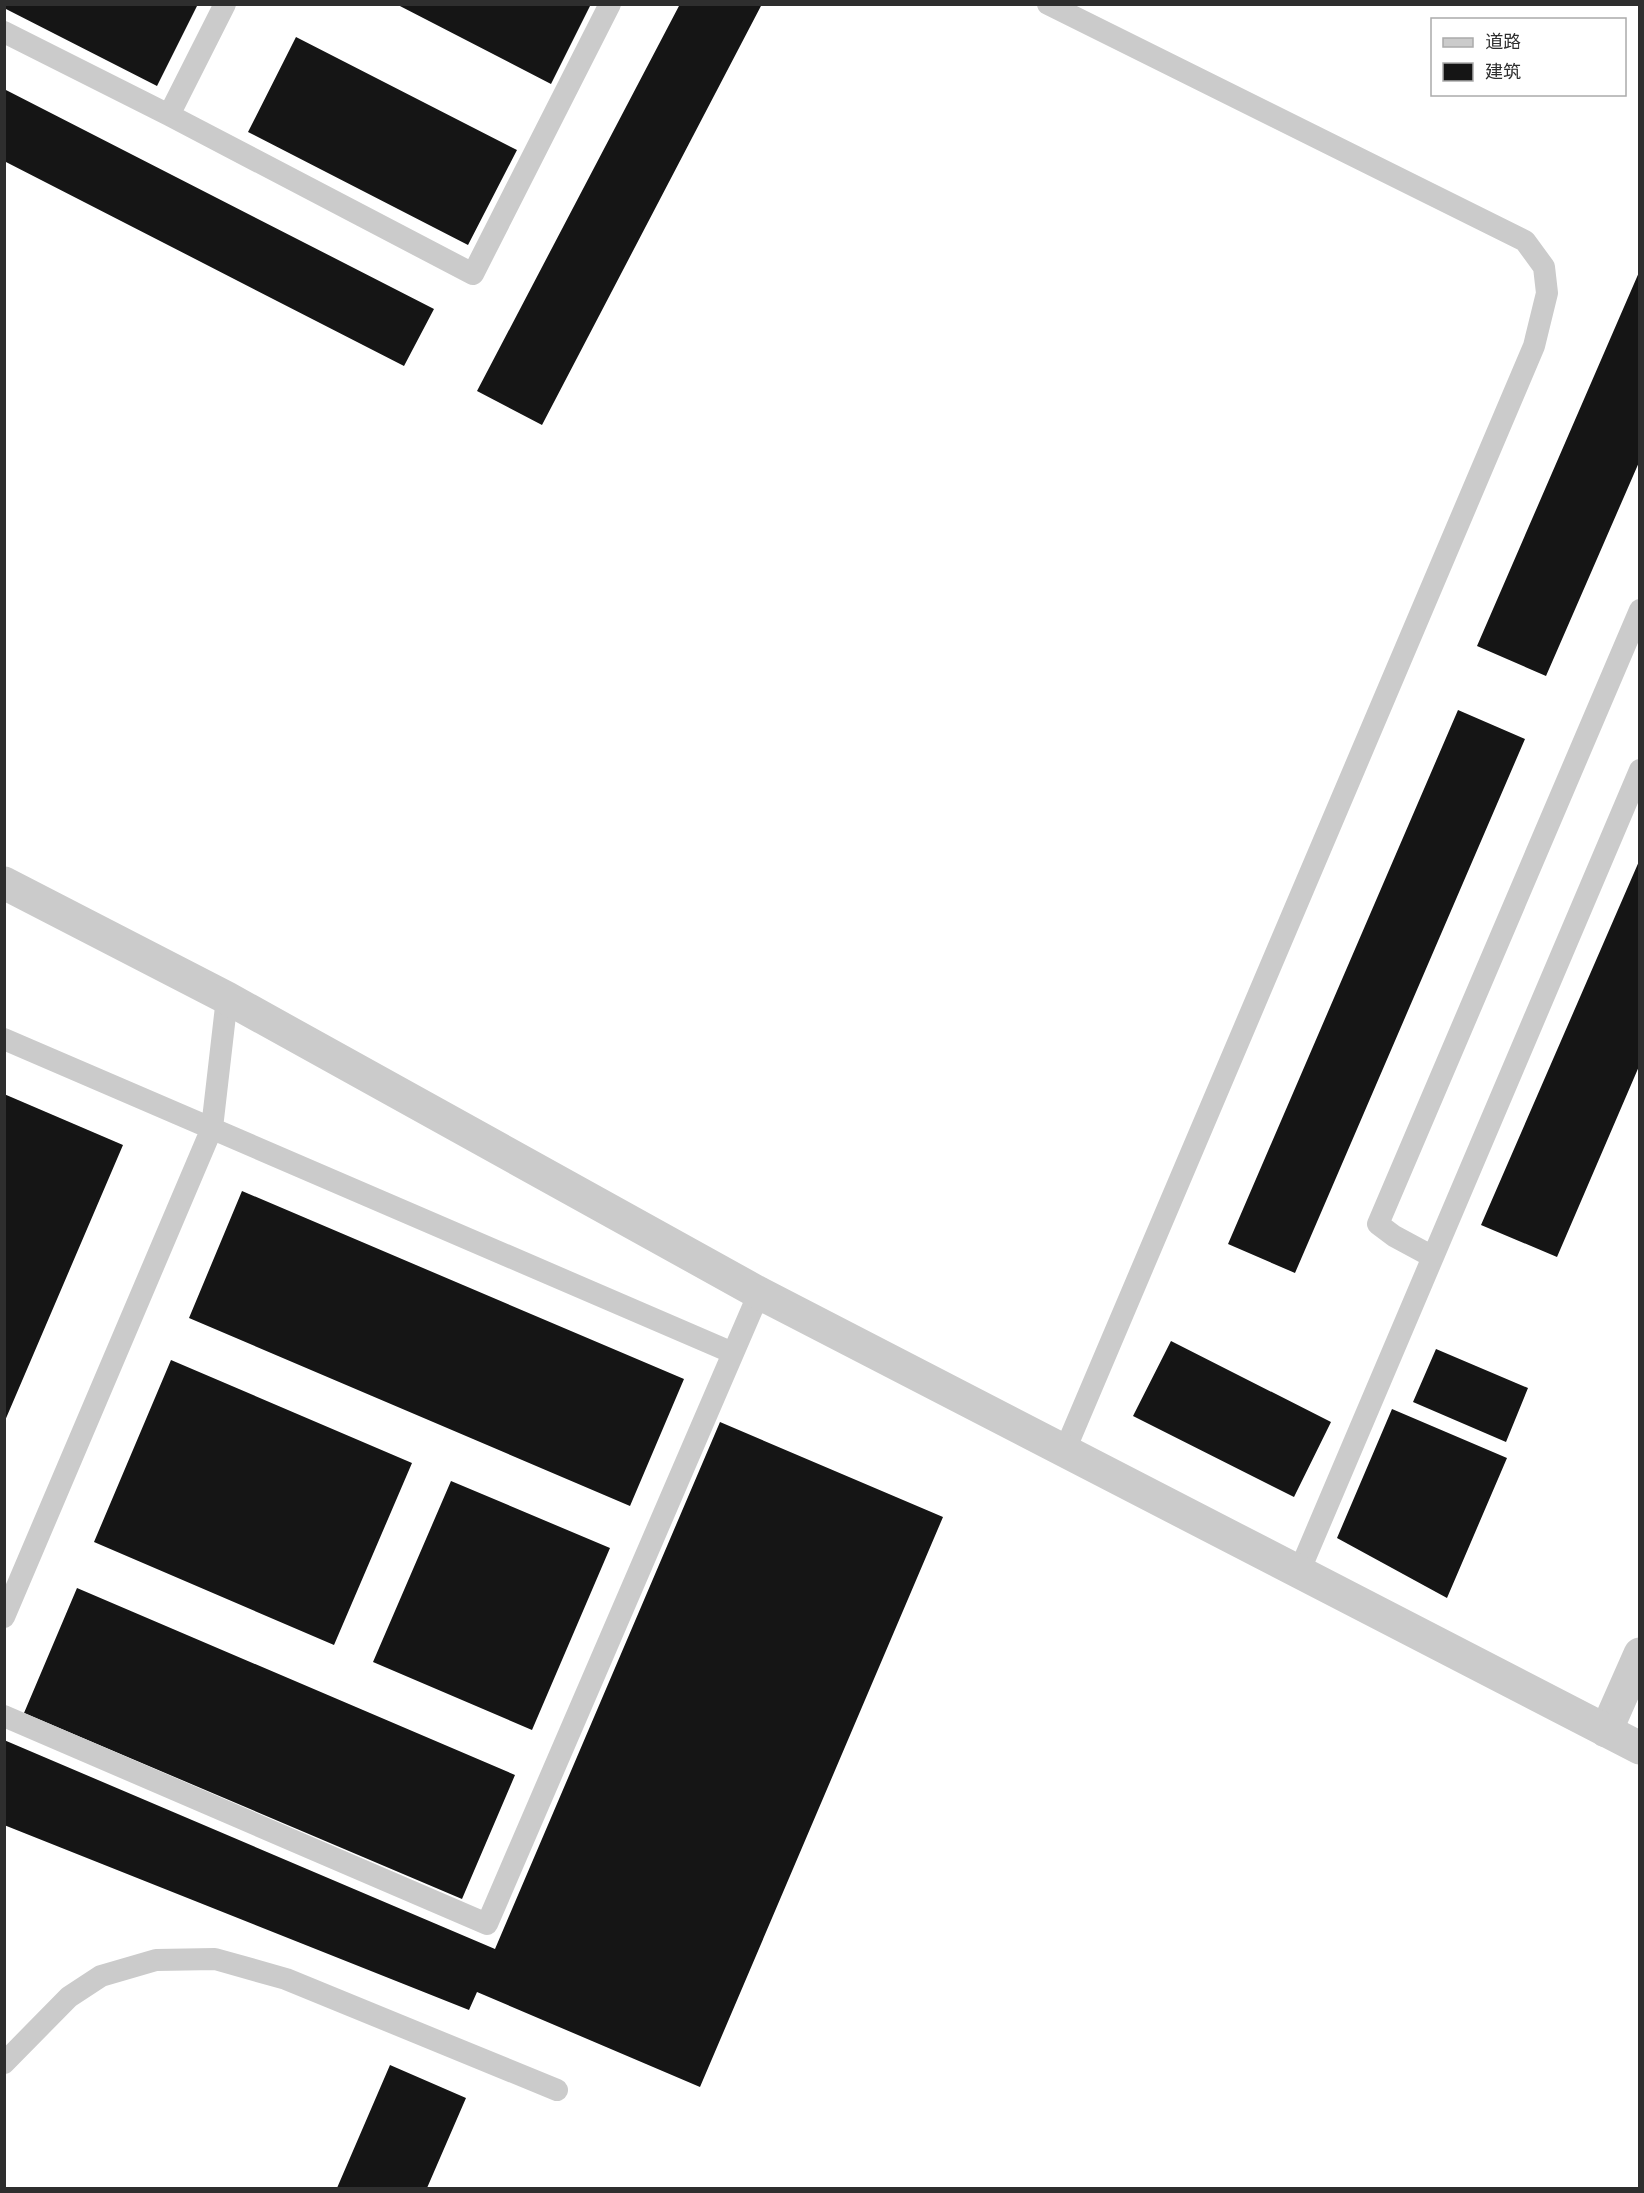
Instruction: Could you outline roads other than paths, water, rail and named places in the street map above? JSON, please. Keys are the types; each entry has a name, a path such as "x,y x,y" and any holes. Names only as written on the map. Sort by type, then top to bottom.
{"street":[{"path":"4,883 227,998 759,1293 1640,1748"},
{"path":"1606,1731 1640,1654"}],"lane":[{"path":"169,115 225,4"},
{"path":"4,32 169,115 473,274 610,4"},
{"path":"1048,4 1525,241 1544,267 1547,293 1534,346 1065,1450"},
{"path":"1432,1257 1394,1236 1378,1224 1640,610"},
{"path":"1299,1572 1640,770"},
{"path":"4,1617 212,1128 227,998"},
{"path":"4,1039 733,1353"},
{"path":"4,1716 488,1924 759,1293"},
{"path":"4,2063 69,1997 101,1976 156,1960 216,1959 286,1979 558,2090"}]}
